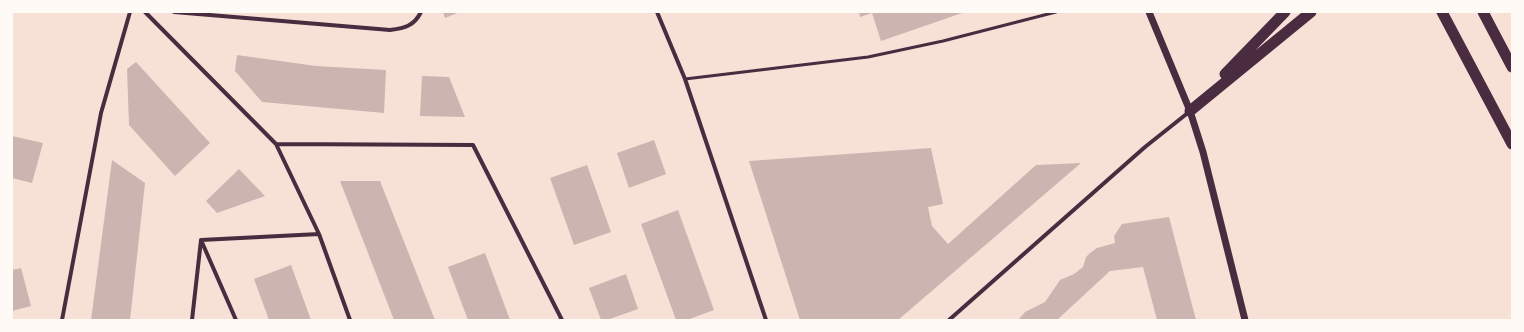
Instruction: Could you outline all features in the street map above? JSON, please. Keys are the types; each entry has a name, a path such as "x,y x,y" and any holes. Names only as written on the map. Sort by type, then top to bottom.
{"highway":[{"path":"1190,111 1285,12"},
{"path":"1190,111 1311,12"},
{"path":"1442,12 1512,144"},
{"path":"1483,12 1512,67"}],"street":[{"path":"62,320 101,113 130,12"},
{"path":"145,12 276,144 319,234 350,320"},
{"path":"174,12 390,30 406,28 417,20 421,12"},
{"path":"657,12 685,78 766,320"},
{"path":"1149,12 1190,111 1203,152 1245,320"},
{"path":"949,320 1145,147 1190,111"},
{"path":"276,144 473,145 562,320"},
{"path":"201,240 319,234"},
{"path":"192,320 201,240"},
{"path":"201,240 236,320"}],"lane":[{"path":"685,78 868,56 943,41 1056,12"}],"building":[{"path":"443,12 460,12 445,18"},
{"path":"859,12 965,12 881,41 872,13 860,17"},
{"path":"237,55 316,66 386,70 384,113 262,102 235,71"},
{"path":"136,62 210,143 175,176 129,125 127,69"},
{"path":"422,76 449,77 465,117 420,116"},
{"path":"12,136 43,143 32,183 12,178"},
{"path":"654,140 666,174 629,188 617,153"},
{"path":"931,148 943,204 928,207 932,226 948,244 1036,165 1081,163 898,320 800,320 749,161"},
{"path":"112,160 145,183 130,320 91,320"},
{"path":"587,165 611,232 574,245 550,178"},
{"path":"239,169 265,196 217,213 206,201"},
{"path":"340,181 380,181 435,320 394,320"},
{"path":"678,210 714,310 687,320 676,320 641,224"},
{"path":"1169,217 1196,320 1157,320 1143,267 1110,271 1057,320 1018,320 1025,312 1045,302 1060,280 1074,274 1083,267 1086,257 1090,253 1097,248 1115,243 1114,236 1122,224"},
{"path":"485,253 510,320 468,320 448,267"},
{"path":"291,265 311,320 269,320 254,279"},
{"path":"21,268 31,306 12,311 12,270"},
{"path":"626,274 638,309 607,320 601,320 589,288"}]}
